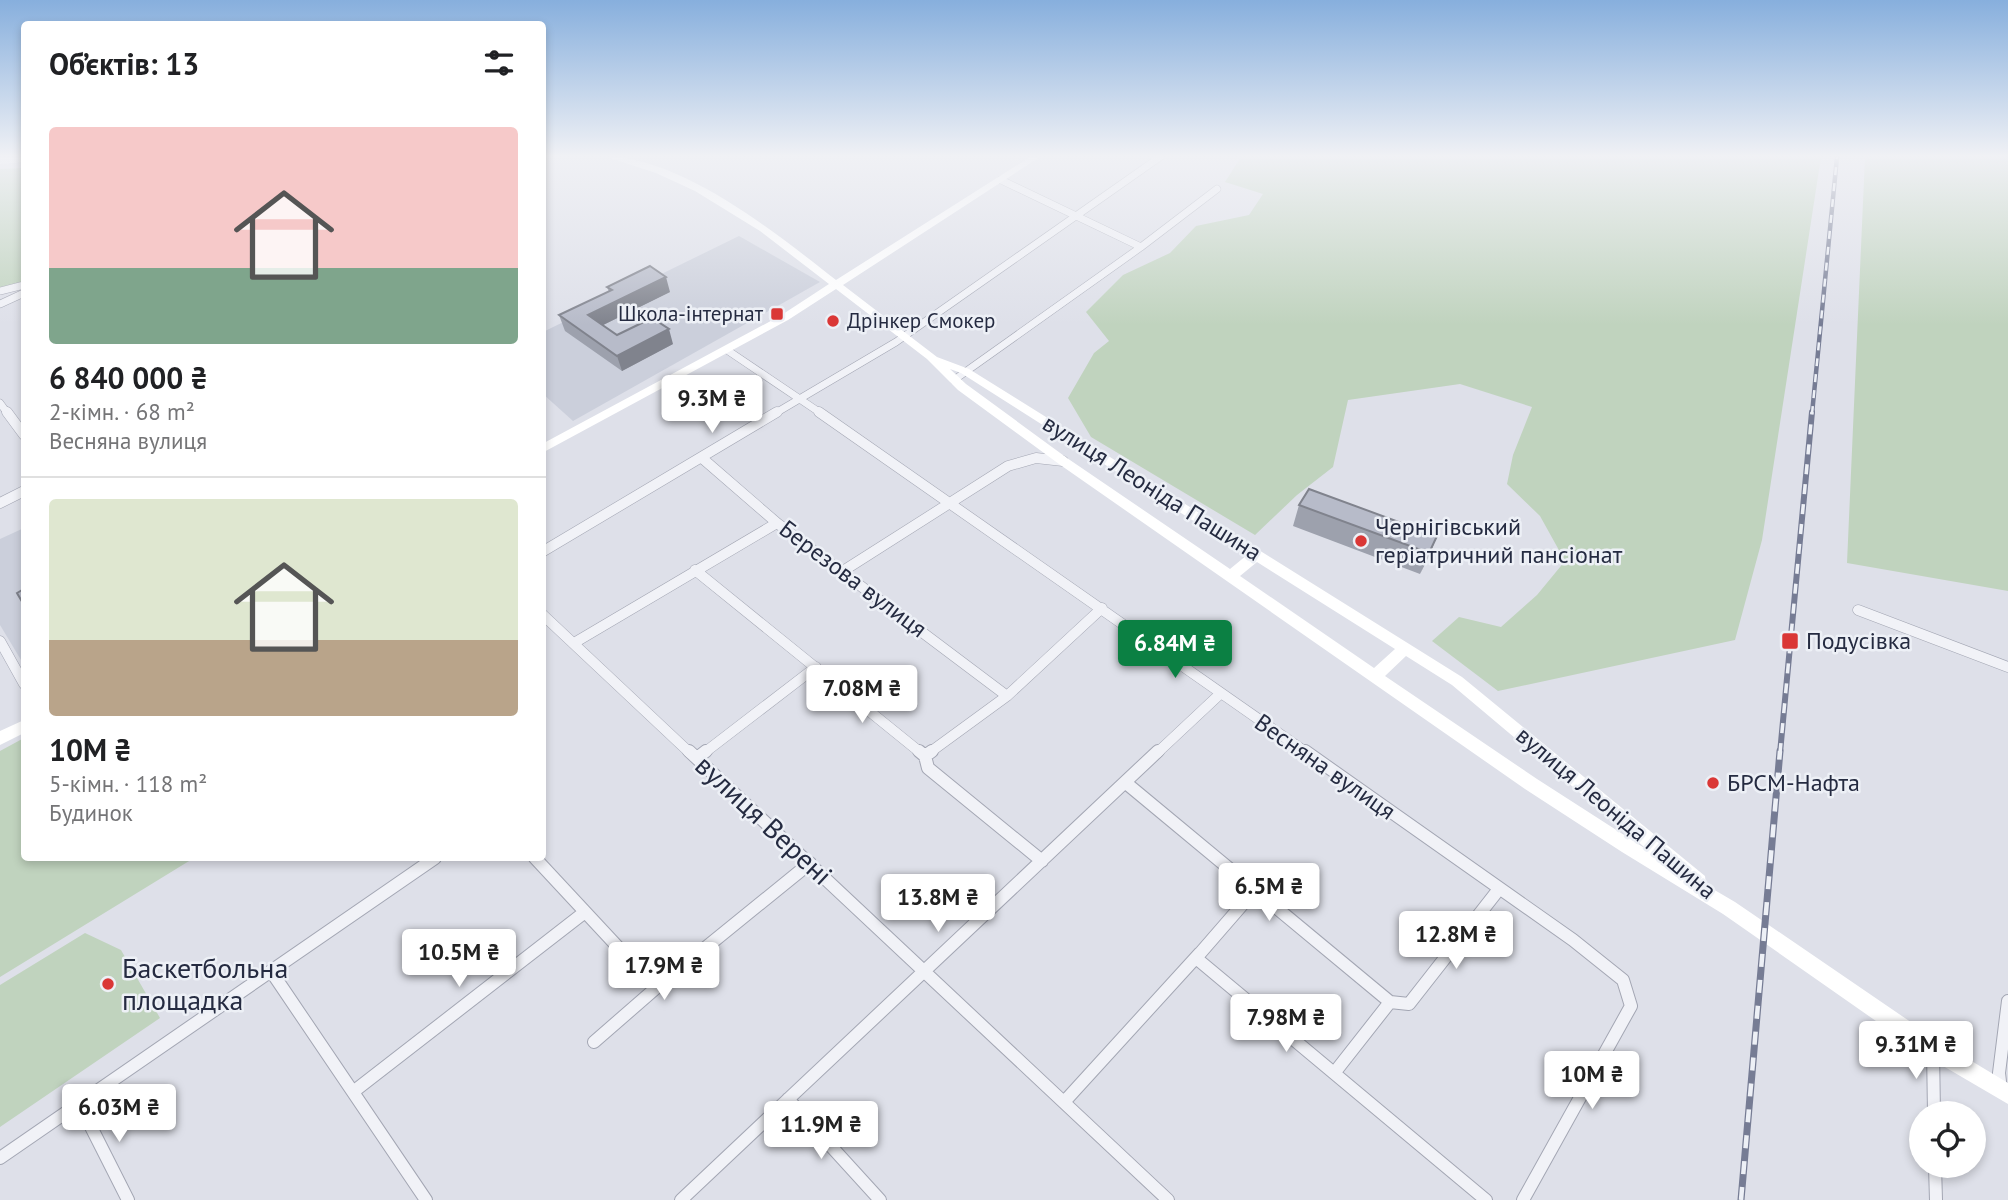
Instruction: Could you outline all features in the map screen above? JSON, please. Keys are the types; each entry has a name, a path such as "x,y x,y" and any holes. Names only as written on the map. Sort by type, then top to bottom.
{"main road":[{"name":"вулиця Леоніда Пашина","path":"737,213 763,229 904,337 960,376 1258,554 1457,681 1729,908"},
{"path":"546,447 727,350 949,213"},
{"name":"вулиця Леоніда Пашина","path":"960,376 1063,461 1531,784 1729,908"},
{"path":"1231,576 1258,554"},
{"path":"1376,675 1406,648"},
{"path":"0,739 21,728"},
{"path":"1729,908 1933,1049 2004,1092"}],"street":[{"path":"1071,213 1141,247"},
{"path":"546,550 904,337 1081,213"},
{"path":"960,376 1186,213"},
{"path":"0,291 21,286"},
{"path":"0,304 21,294"},
{"name":"Весняна вулиця","path":"727,350 803,399 1102,608 1220,694 1573,940 1623,980 1631,1006 1523,1200"},
{"path":"0,403 21,431"},
{"path":"843,571 1008,466 1036,457 1063,461"},
{"name":"Березова вулиця","path":"702,458 777,523 1007,696"},
{"path":"0,503 21,492"},
{"path":"574,643 777,523"},
{"path":"695,570 925,756 928,768 1042,861"},
{"path":"925,756 1007,696 1102,608"},
{"path":"1857,610 2008,667"},
{"name":"вулиця Верені","path":"546,618 1168,1200"},
{"path":"0,641 21,679"},
{"path":"697,758 816,667"},
{"path":"681,1200 1220,694"},
{"path":"1126,783 1390,1002 1409,1004 1499,889"},
{"path":"0,1158 431,861"},
{"path":"538,861 656,988"},
{"path":"594,1042 810,863"},
{"path":"1065,1101 1255,890"},
{"path":"353,1092 585,912"},
{"path":"1201,953 1196,958 1486,1200"},
{"path":"271,971 426,1200"},
{"path":"2004,1092 1999,1073 2008,1001"},
{"path":"1335,1072 1390,1002"},
{"path":"1933,1049 1934,1101"},
{"path":"788,1099 880,1200"},
{"path":"79,1103 128,1200"},
{"path":"1935,1178 1936,1200"}],"shaded area":[{"path":"739,236 820,282 573,421 546,397 546,331"},
{"path":"21,529 21,660 0,625 0,539"}],"green space":[{"path":"0,213 21,213 21,283 0,288"},
{"path":"1812,213 1762,540 1735,640 1498,691 1432,641 1459,617 1501,627 1537,595 1565,561 1540,516 1507,484 1513,455 1532,407 1460,384 1348,400 1333,467 1297,495 1255,535 1091,437 1068,398 1094,353 1109,341 1086,312 1123,275 1170,253 1196,226 1249,215"},
{"path":"1863,213 2008,213 2008,591 1847,563"},
{"path":"21,740 21,861 189,861 0,977 0,751"},
{"path":"85,933 121,950 160,1018 0,1127 0,985"}],"building":[{"path":"650,266 666,277 588,315 617,335 652,318 669,329 617,356 559,315 612,290 607,287"},
{"path":"1309,489 1437,536 1429,553 1299,505"}],"railway":[{"path":"1812,414 1832,213"},
{"path":"1780,753 1812,412"},
{"path":"1741,1200 1780,751"}],"place":[{"name":"Школа-інтернат","path":"777,314"},
{"name":"Дрінкер Смокер","path":"833,321"},
{"name":"Чернігівський геріатричний пансіонат","path":"1361,541"},
{"name":"Подусівка","path":"1790,641"},
{"name":"БРСМ-Нафта","path":"1713,783"},
{"name":"Баскетбольна площадка","path":"108,984"}]}
